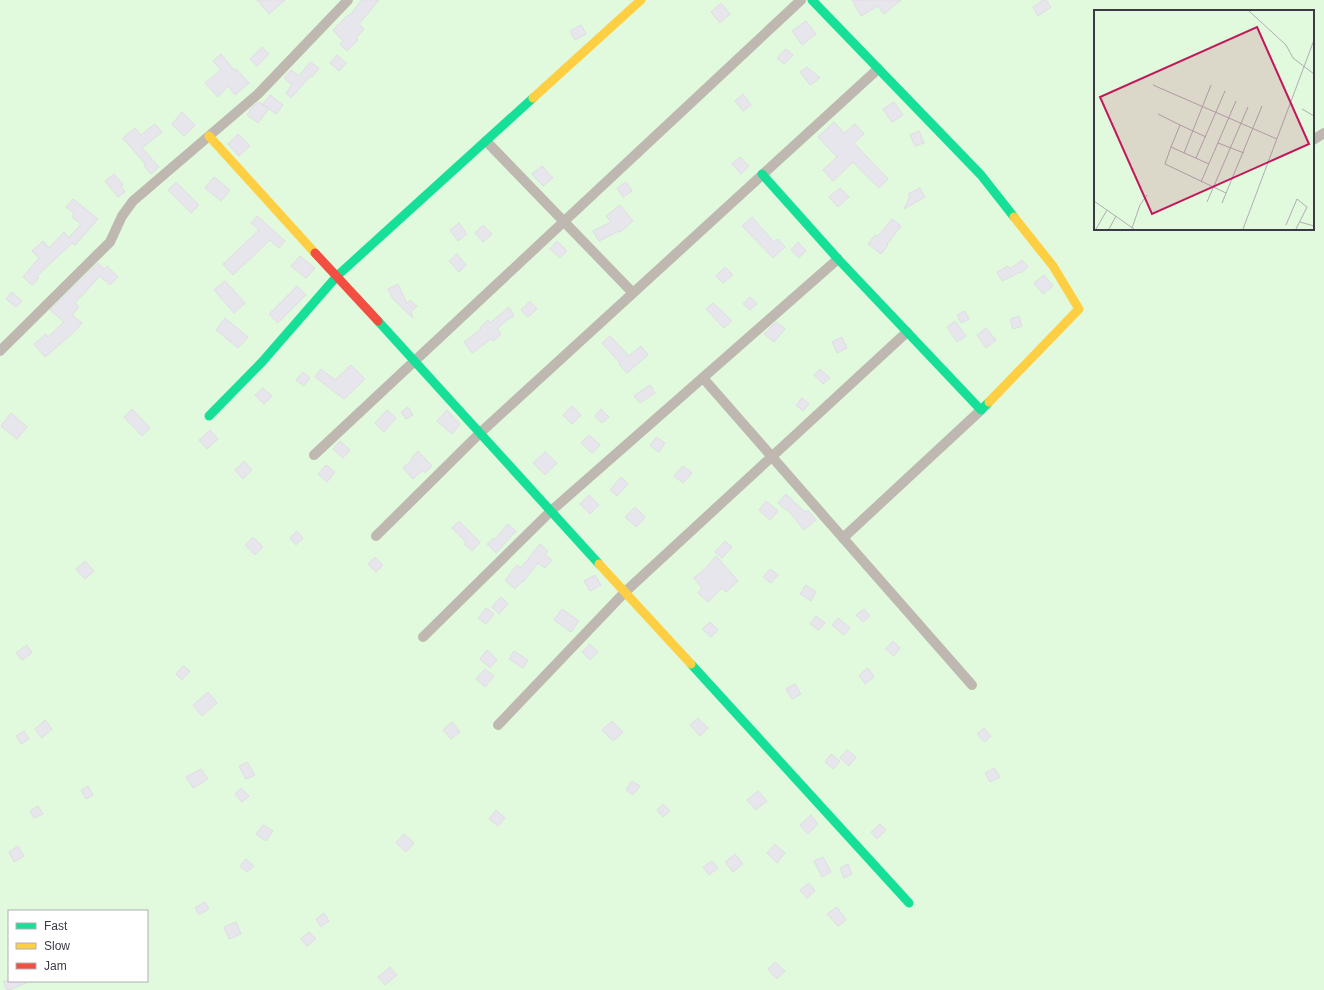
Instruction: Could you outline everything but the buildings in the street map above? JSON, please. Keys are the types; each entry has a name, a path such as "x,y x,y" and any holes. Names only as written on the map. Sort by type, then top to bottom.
{"street":[{"path":"0,351 110,242 122,216 132,201 258,94 348,0"},
{"path":"209,416 262,362 337,276 641,0"},
{"path":"314,455 801,0"},
{"path":"812,0 981,175 1052,266 1079,309 980,410 843,538"},
{"path":"376,536 480,433 878,69"},
{"path":"1314,139 1324,133"},
{"path":"209,136 909,904"},
{"path":"486,141 633,293"},
{"path":"762,174 838,259 980,410"},
{"path":"423,637 551,511 838,259"},
{"path":"498,725 625,592 907,332"},
{"path":"703,378 972,685"}],"green space":[{"path":"0,0 1324,0 1324,990 0,990"}],"traffic: fast":[{"path":"812,0 981,175 1014,217"},
{"path":"209,416 262,362 337,276 533,98"},
{"path":"762,174 838,259 981,410 989,402"},
{"path":"378,321 599,564"},
{"path":"691,664 909,903"}],"traffic: slow":[{"path":"533,98 641,0"},
{"path":"209,136 315,253"},
{"path":"989,402 1079,309 1053,266 1014,217"},
{"path":"599,564 691,664"}],"traffic: jam":[{"path":"315,253 378,321"}]}
